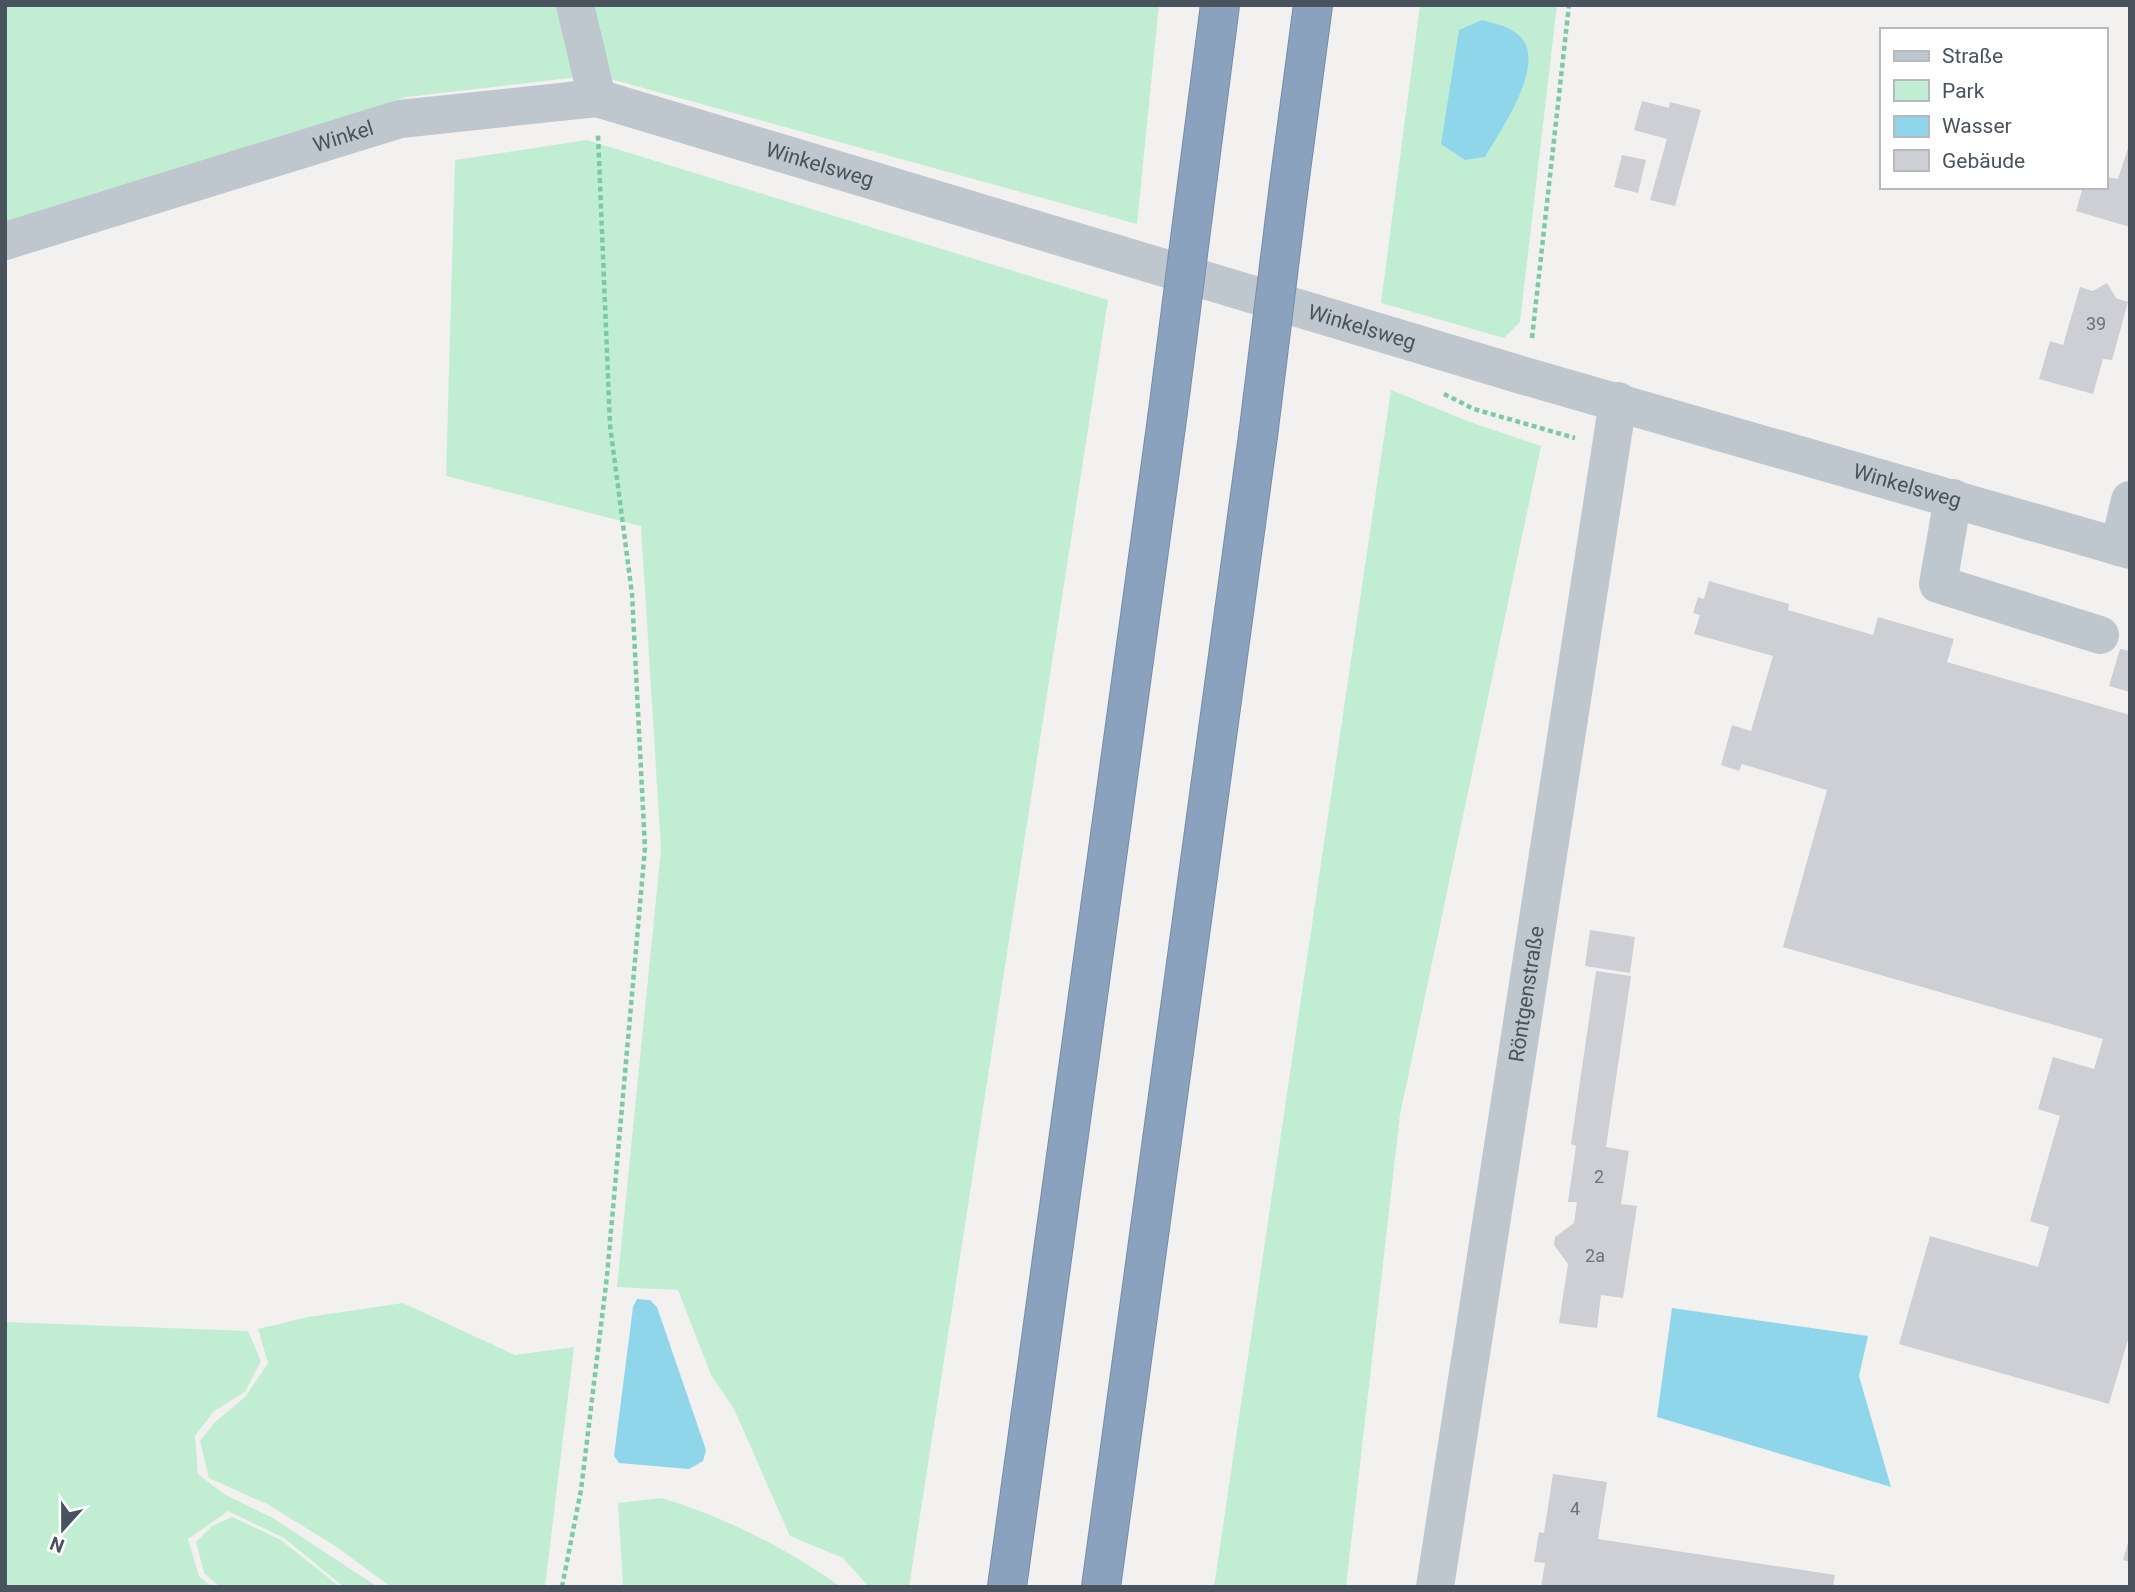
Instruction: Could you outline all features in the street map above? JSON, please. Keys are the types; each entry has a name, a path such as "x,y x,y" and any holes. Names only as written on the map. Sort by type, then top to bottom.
{"highway":[{"path":"1007,1587 1167,419 1220,5"},
{"path":"1101,1587 1258,436 1313,5"}],"street":[{"path":"575,5 597,98"},
{"name":"Winkel","path":"5,241 400,119 597,98"},
{"name":"Winkelsweg","path":"597,98 1528,377 2124,548"},
{"name":"Röntgenstraße","path":"1435,1587 1618,401"},
{"path":"1953,498 1938,584 2100,635"},
{"path":"2124,548 2130,500"}],"path":[{"path":"1528,377 1569,5"},
{"path":"562,1587 581,1490 607,1276 645,848 632,594 610,425 597,98"}],"green space":[{"path":"5,5 1159,5 1137,224 596,75 407,97 5,225"},
{"path":"1420,5 1557,5 1520,322 1504,338 1381,303"},
{"path":"587,140 1108,300 909,1587 869,1587 843,1558 790,1536 734,1409 711,1375 678,1290 617,1287 661,850 641,526 446,476 455,160"},
{"path":"1391,390 1470,422 1541,446 1400,1115 1346,1587 1214,1587"},
{"path":"403,1303 515,1355 574,1347 545,1587 391,1587 335,1546 269,1505 209,1478 200,1441 214,1423 245,1397 268,1363 258,1329 308,1317"},
{"path":"5,1322 248,1331 261,1361 245,1392 214,1411 195,1436 198,1474 224,1494 273,1518 378,1587 344,1587 284,1538 228,1511 188,1539 199,1576 212,1587 5,1587"},
{"path":"661,1498 708,1514 754,1535 841,1587 623,1587 618,1503"},
{"path":"232,1517 281,1540 340,1587 220,1587 204,1573 196,1542 212,1526"}],"water":[{"path":"1482,20 1510,29 1524,42 1528,57 1527,74 1512,112 1485,157 1465,160 1441,144 1459,30"},
{"path":"637,1299 650,1300 657,1307 706,1450 703,1461 689,1469 619,1463 614,1456 633,1307"},
{"path":"1672,1308 1868,1336 1859,1376 1891,1487 1657,1417"}],"building":[{"path":"1642,101 1669,108 1670,102 1701,110 1675,206 1650,200 1667,139 1634,130"},
{"path":"2130,142 2130,227 2076,211 2082,189 2107,189 2107,177 2118,179"},
{"path":"1622,155 1646,160 1638,193 1614,187"},
{"path":"2107,283 2116,298 2128,302 2112,360 2103,359 2093,394 2039,379 2050,341 2063,345 2080,287 2093,291"},
{"path":"1709,581 1789,604 1788,610 1873,635 1878,617 1954,639 1947,662 2130,715 2130,1333 2109,1404 1899,1344 1930,1236 2038,1267 2049,1227 2030,1221 2060,1116 2038,1109 2053,1057 2094,1069 2103,1039 1783,947 1827,790 1742,764 1739,771 1721,765 1732,725 1751,731 1773,656 1694,634 1700,615 1693,613 1698,597 1704,599"},
{"path":"2120,649 2130,651 2130,692 2109,686"},
{"path":"1590,930 1635,937 1630,973 1585,966"},
{"path":"1596,971 1631,976 1606,1147 1629,1151 1621,1204 1637,1206 1623,1298 1601,1295 1597,1328 1559,1323 1568,1264 1554,1245 1555,1237 1574,1223 1577,1202 1568,1202 1576,1146 1571,1144"},
{"path":"1553,1474 1607,1482 1598,1539 1835,1575 1833,1587 1541,1587 1545,1563 1534,1562 1539,1532 1544,1533"},
{"path":"2130,1539 2130,1562 2123,1560"}]}
